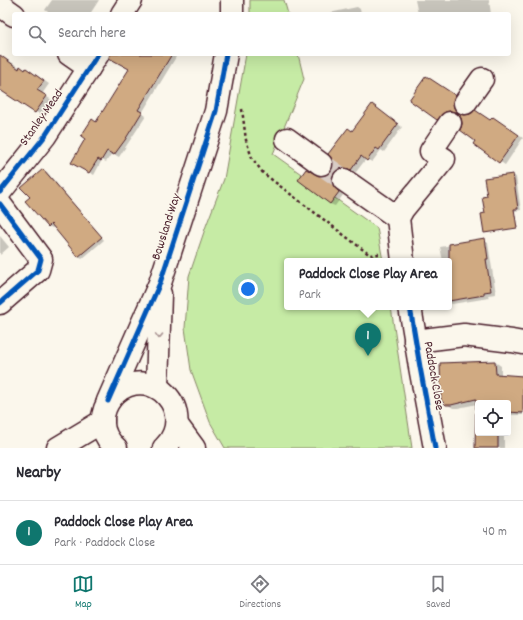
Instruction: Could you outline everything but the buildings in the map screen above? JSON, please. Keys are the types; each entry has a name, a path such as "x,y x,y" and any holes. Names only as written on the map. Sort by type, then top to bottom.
{"street":[{"path":"123,12 131,0"},
{"path":"232,0 232,12"},
{"path":"0,5 12,14"},
{"name":"Stanley Mead","path":"0,192 45,136 93,61 76,56"},
{"name":"Bowsland Way","path":"105,411 160,283 216,111 226,56"},
{"path":"465,103 482,79"},
{"path":"402,256 398,218 403,209 444,159 431,151 450,123"},
{"path":"287,139 321,164"},
{"path":"344,180 398,218"},
{"path":"0,204 41,259 38,270 0,303"},
{"name":"Bowsland Way","path":"157,388 160,283"},
{"name":"Paddock Close","path":"410,310 435,448"},
{"name":"Paddock Close","path":"415,341 464,335 523,343"},
{"path":"58,448 105,411 116,392 125,386 136,383 147,384 157,388 166,394 173,404 176,414 174,436 164,448"},
{"path":"105,411 105,433 111,444 116,448"},
{"path":"176,425 194,448"}],"path":[{"path":"242,109 246,140 252,158 263,173 370,255 402,256"}],"green space":[{"path":"250,0 284,0 287,12 250,12"},
{"path":"246,56 298,56 304,79 273,154 377,228 382,258 284,258 284,310 391,310 412,448 225,448 210,422 191,370 185,328 189,276 224,179"}],"tunnel":[{"path":"321,164 344,180"}],"cycle path":[{"path":"0,192 45,136 97,56"},
{"path":"108,401 160,283 216,111 226,56"},
{"path":"0,204 41,259 38,270 0,303"},
{"path":"410,310 435,448"}],"place":[{"name":"Paddock Close Play Area","path":"368,356"}]}
